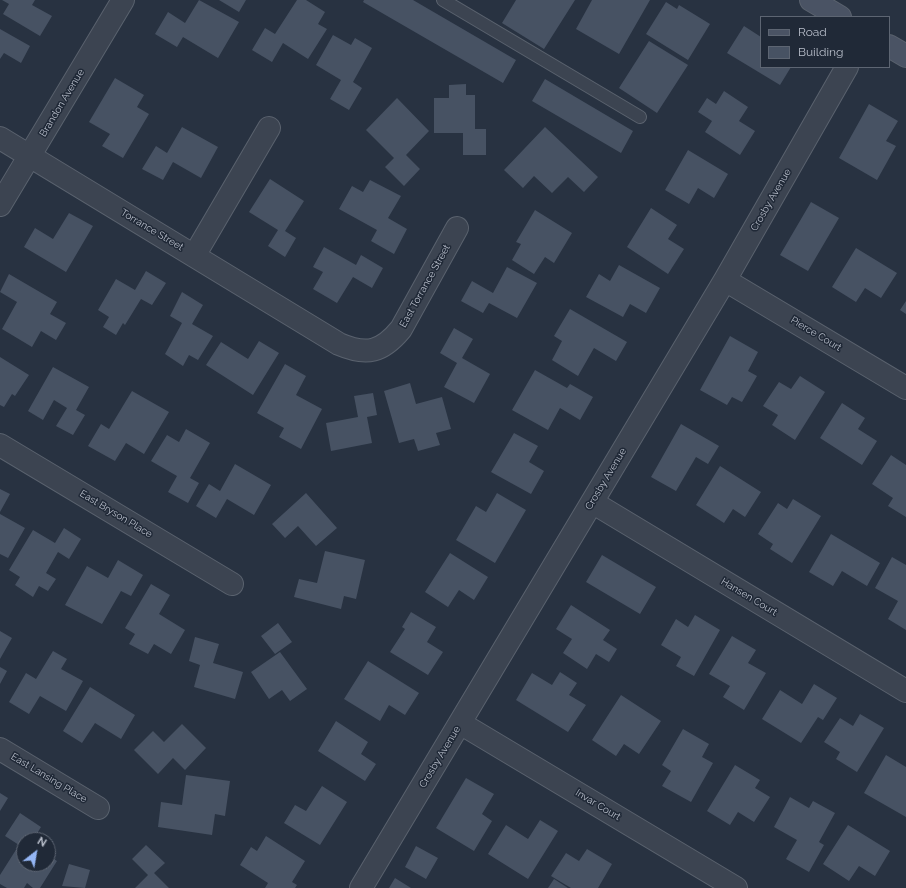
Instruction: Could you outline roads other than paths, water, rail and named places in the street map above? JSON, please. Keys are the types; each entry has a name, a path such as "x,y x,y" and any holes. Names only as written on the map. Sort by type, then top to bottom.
{"main road":[{"path":"812,0 838,16"},
{"path":"890,47 906,56"}],"street":[{"name":"Brandon Avenue","path":"0,205 123,0"},
{"name":"Crosby Avenue","path":"361,888 725,280 846,68"},
{"path":"194,256 269,128"},
{"name":"Torrance Street","path":"0,138 304,323"},
{"name":"East Torrance Street","path":"304,323 339,344 356,352 374,351 390,343 401,329 457,228"},
{"name":"Pierce Court","path":"725,280 906,388"},
{"name":"East Bryson Place","path":"0,445 232,584"},
{"name":"Hansen Court","path":"592,502 906,691"},
{"name":"Invar Court","path":"460,722 736,888"},
{"name":"East Lansing Place","path":"0,749 98,808"}],"lane":[{"path":"444,0 640,117"}]}
